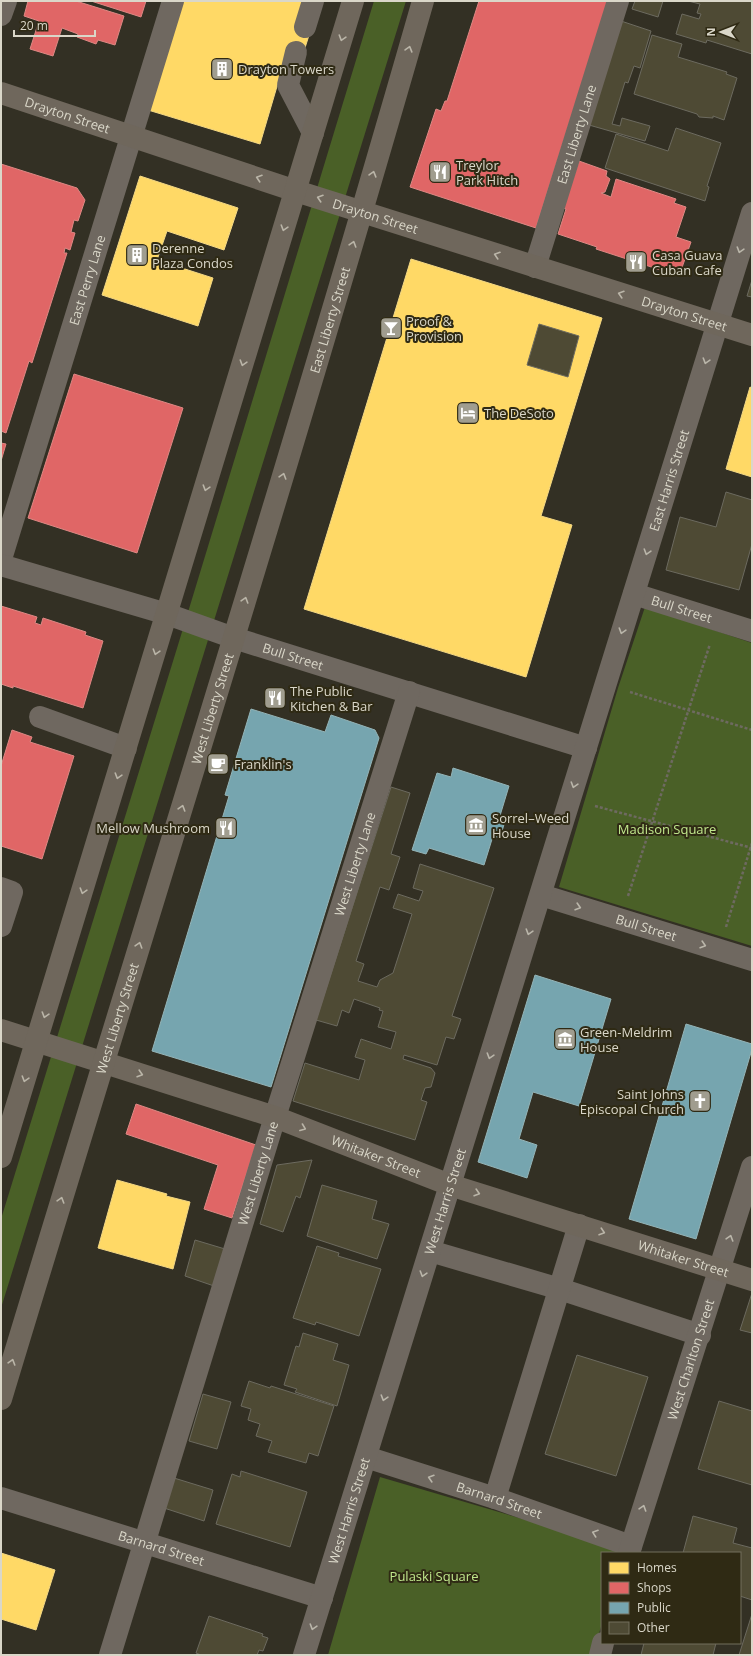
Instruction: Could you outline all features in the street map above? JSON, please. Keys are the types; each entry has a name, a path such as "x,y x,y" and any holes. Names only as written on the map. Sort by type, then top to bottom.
{"main road":[{"path":"1,1157 353,1"},
{"name":"East Liberty Street","path":"234,638 362,212 423,1"},
{"name":"Drayton Street","path":"1,93 296,191 752,334"},
{"name":"West Liberty Street","path":"1,1399 234,638"},
{"name":"Whitaker Street","path":"1,1030 275,1117 450,1185 752,1280"}],"street":[{"path":"1,16 6,1"},
{"name":"East Perry Lane","path":"1,559 130,136 173,1"},
{"path":"305,27 313,1"},
{"name":"East Liberty Lane","path":"535,267 618,1"},
{"path":"296,52 288,85 313,133"},
{"name":"East Harris Street","path":"586,748 752,213"},
{"name":"Bull Street","path":"1,565 167,614 234,638 586,748"},
{"name":"Bull Street","path":"634,594 752,631"},
{"name":"West Liberty Lane","path":"110,1655 275,1117 409,692"},
{"path":"40,717 126,748"},
{"name":"West Harris Street","path":"304,1655 586,748"},
{"path":"1,888 12,892 1,926"},
{"name":"Bull Street","path":"541,895 752,960"},
{"name":"West Charlton Street","path":"630,1549 700,1335 752,1167"},
{"path":"495,1498 579,1225"},
{"path":"430,1250 560,1289 700,1335"},
{"name":"Barnard Street","path":"366,1458 495,1498 630,1549"},
{"name":"Barnard Street","path":"1,1498 322,1598"},
{"path":"600,1655 603,1644"}],"path":[{"path":"627,899 712,638"},
{"path":"625,690 752,730"},
{"path":"592,806 751,848"},
{"path":"725,929 752,843"}],"green space":[{"path":"374,1 406,1 1,1308 1,1219"},
{"name":"Madison Square","path":"645,607 752,643 752,946 559,887 618,688"},
{"name":"Pulaski Square","path":"380,1477 624,1549 622,1552 601,1552 601,1627 593,1655 328,1655"}],"building: Homes":[{"name":"Drayton Towers","path":"182,1 304,1 311,29 303,54 288,49 260,144 148,110"},
{"name":"Derenne Plaza Condos","path":"140,176 238,208 224,250 167,231 157,260 213,278 198,326 102,295"},
{"name":"The DeSoto","path":"411,259 602,318 541,516 572,525 526,677 304,609"},
{"path":"750,387 752,388 752,477 726,469"},
{"path":"117,1180 190,1202 173,1269 98,1248"},
{"path":"1,1553 55,1570 36,1630 1,1619"}],"building: Shops":[{"path":"28,1 76,1 124,16 115,45 98,40 96,44 77,37 78,34 62,28 53,56 30,49 39,21 24,16"},
{"path":"91,1 146,1 141,17"},
{"path":"479,1 608,1 536,228 410,187 436,109 441,111 445,101 447,101"},
{"path":"579,161 607,171 606,176 610,179 605,192 601,193 611,197 616,179 676,199 674,203 686,207 676,237 691,242 679,276 596,249 597,247 558,234 566,209 563,208"},
{"path":"1,164 77,188 85,200 78,221 74,220 71,232 75,233 70,250 65,248 64,253 67,253 32,363 29,361 6,433 1,431"},
{"path":"74,374 183,408 137,553 28,518"},
{"path":"1,443 6,444 1,461"},
{"path":"1,606 37,617 35,623 41,625 43,618 86,632 85,635 103,641 83,708 13,686 13,688 1,684"},
{"path":"12,730 32,737 30,742 74,756 42,859 1,846 1,766"},
{"path":"136,1104 256,1145 232,1218 204,1209 218,1165 126,1134"}],"building: Public":[{"path":"251,709 325,732 331,715 375,730 379,738 271,1087 152,1051 229,796 225,795"},
{"path":"453,768 509,786 499,819 505,821 500,838 493,836 484,865 429,848 426,854 412,850 437,773 451,777"},
{"name":"Green-Meldrim House","path":"535,975 611,999 579,1106 533,1092 519,1139 537,1145 527,1178 478,1162"},
{"name":"Saint Johns Episcopal Church","path":"686,1024 752,1044 752,1049 696,1239 629,1219"}],"building: Other":[{"path":"635,1 663,1 658,17 632,9"},
{"path":"688,1 752,1 752,54 707,40 706,43 676,34 682,14 699,19 701,14 697,13 700,4"},
{"path":"618,20 651,31 640,68 634,66 628,83 625,82 612,124 620,126 622,118 650,126 645,141 582,123"},
{"path":"652,35 682,44 678,57 727,72 726,74 737,78 724,120 713,116 713,118 699,117 697,114 634,94"},
{"path":"676,128 721,143 707,186 709,187 705,201 605,168 616,134 668,151"},
{"path":"752,280 752,297 747,296"},
{"path":"539,324 579,336 568,377 527,365"},
{"path":"726,492 752,500 752,544 739,590 666,570 680,517 716,527"},
{"path":"391,787 410,793 391,854 400,857 389,890 380,887 356,961 364,964 358,981 377,987 380,980 393,973 412,914 393,908 398,894 419,901 423,891 413,888 420,864 494,888 452,1016 461,1019 454,1039 446,1037 437,1065 404,1055 403,1059 431,1068 435,1073 431,1087 425,1088 421,1100 427,1102 415,1140 293,1101 305,1063 359,1080 365,1060 355,1057 361,1039 391,1049 396,1032 378,1027 383,1011 379,1010 380,1008 354,999 349,1013 342,1010 337,1026 316,1020"},
{"path":"312,1160 300,1198 296,1196 283,1232 260,1224 277,1165"},
{"path":"322,1185 377,1201 372,1219 389,1224 377,1259 307,1236"},
{"path":"195,1240 225,1249 214,1286 185,1276"},
{"path":"317,1246 339,1253 338,1256 381,1269 359,1336 316,1322 315,1325 293,1318"},
{"path":"752,1293 752,1333 740,1330"},
{"path":"303,1333 338,1344 333,1360 349,1365 337,1406 295,1392 297,1389 284,1385 296,1346 299,1347"},
{"path":"577,1355 648,1377 616,1476 545,1454"},
{"path":"249,1381 270,1388 271,1386 334,1406 318,1456 309,1453 306,1463 268,1452 272,1441 256,1436 260,1424 248,1420 251,1409 241,1406"},
{"path":"203,1394 231,1402 217,1449 189,1441"},
{"path":"719,1401 752,1411 752,1485 698,1469"},
{"path":"241,1471 307,1492 290,1547 216,1524 232,1474 240,1477"},
{"path":"174,1478 213,1490 204,1521 164,1508"},
{"path":"693,1516 737,1528 733,1543 752,1548 752,1600 741,1596 741,1552 683,1552"},
{"path":"752,1614 752,1655 739,1655"},
{"path":"209,1616 263,1634 262,1636 268,1638 263,1651 259,1650 257,1655 201,1655 196,1653"},
{"path":"644,1644 716,1644 713,1655 641,1655"}],"place":[{"name":"Drayton Towers","path":"222,69"},
{"name":"Treylor Park Hitch","path":"440,172"},
{"name":"Derenne Plaza Condos","path":"137,255"},
{"name":"Casa Guava Cuban Cafe","path":"636,262"},
{"name":"Proof & Provision","path":"391,328"},
{"name":"The DeSoto","path":"468,413"},
{"name":"The Public Kitchen & Bar","path":"275,698"},
{"name":"Franklin's","path":"218,764"},
{"name":"Sorrel–Weed House","path":"476,825"},
{"name":"Mellow Mushroom","path":"226,828"},
{"name":"Green-Meldrim House","path":"565,1039"},
{"name":"Saint Johns Episcopal Church","path":"700,1101"}]}
